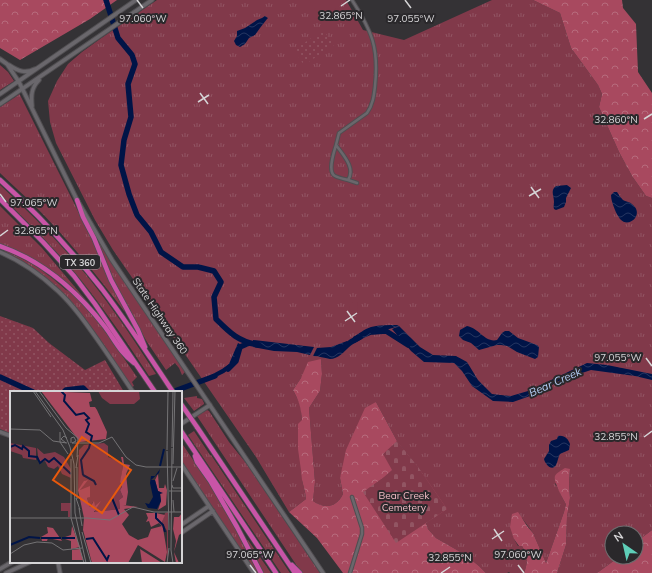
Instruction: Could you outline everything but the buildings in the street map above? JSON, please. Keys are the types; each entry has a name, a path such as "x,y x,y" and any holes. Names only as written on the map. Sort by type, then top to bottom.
{"highway":[{"name":"TX 360","path":"0,180 36,214 102,290 172,391"},
{"name":"TX 360","path":"0,199 43,242 74,276 154,391"},
{"path":"78,200 83,216 94,238 111,280 138,330 148,354"},
{"path":"0,246 35,262 63,282 105,326 128,359 136,364"},
{"path":"182,405 295,573"},
{"path":"183,434 276,573"},
{"path":"193,450 197,462 222,502 261,573"},
{"path":"288,562 300,573"}],"main road":[{"path":"0,94 50,61 136,0"},
{"path":"0,104 150,1"},
{"name":"State Highway 360","path":"0,59 7,64 19,82 78,200 112,260 323,573"},
{"path":"7,64 16,70 28,72 50,61"},
{"path":"32,107 31,96 34,88 44,75"},
{"path":"0,252 38,274 66,299 91,330 133,391"},
{"path":"182,423 210,405"},
{"path":"0,432 10,436"},
{"path":"182,466 254,573"},
{"path":"182,524 209,506"},
{"path":"182,532 213,511"},
{"path":"0,569 10,563"},
{"path":"6,573 28,563"},
{"path":"58,563 60,573"}],"street":[{"path":"352,0 366,23 373,41 376,54 375,82 370,109 367,113 339,133 331,170 336,177 357,183"},
{"path":"336,145 350,166 351,174 348,180"},
{"path":"350,573 362,534 362,528 352,497"}],"green space":[{"path":"0,0 117,0 90,19 20,60 0,48"},
{"path":"157,0 346,0 363,30 404,40 492,0 533,0 560,13 571,48 598,85 602,94 599,107 619,152 632,176 646,196 652,198 652,530 644,536 644,525 604,525 604,565 608,565 597,573 557,573 566,545 567,517 570,498 570,469 555,484 566,504 546,563 533,533 522,518 514,539 518,546 522,546 526,556 527,562 524,573 486,573 464,554 436,538 428,529 426,523 446,509 418,467 397,441 376,402 340,478 343,494 337,502 330,506 317,504 313,501 315,482 309,408 320,391 322,374 321,359 301,378 293,390 301,409 302,480 306,499 289,512 256,457 113,250 95,220 56,143 50,122 48,101 57,81 68,64 100,39"},
{"path":"309,0 339,0 342,5 321,18"},
{"path":"533,0 622,0 623,8 636,24 638,72 652,93 652,198 646,196 632,176 619,152 599,107 602,94 598,85 571,48 560,13"},
{"path":"323,30 334,45 304,65 294,50"},
{"path":"0,65 8,72 14,81 0,90"},
{"path":"19,94 88,231 125,310 124,311 70,243 34,205 0,173 0,107"},
{"path":"0,185 51,235 87,276 121,321 156,374 149,376 112,321 72,269 0,194"},
{"path":"0,206 42,248 90,305 89,306 61,279 0,245"},
{"path":"100,243 185,372 182,375 175,363 166,370 147,342 116,286 98,244"},
{"path":"4,250 40,269 80,301 102,327 137,377 132,382 134,386 132,387 94,331 62,292 39,273"},
{"path":"353,302 357,302 358,304 357,315 354,317 350,315 349,307"},
{"path":"0,316 33,328 49,343 85,370 105,360 123,391 10,391 10,434 0,429"},
{"path":"321,359 322,374 320,391 309,408 315,482 313,501 317,504 330,506 340,499 343,494 340,478 346,450 365,408 376,402 397,441 418,467 447,509 426,523 428,529 436,538 464,554 486,573 343,573 317,538 289,512 306,499 298,449 298,424 302,420 302,415 293,390 301,378 308,362"},
{"path":"197,396 197,398 202,399 204,404 194,411 184,398"},
{"path":"207,410 229,442 246,463 320,573 302,573 295,563 197,416"},
{"path":"194,431 290,573 281,573 188,435"},
{"name":"Bear Creek Cemetery","path":"397,441 418,467 447,509 396,543 363,492 392,470 383,454"},
{"path":"182,443 210,485 233,524 259,573 256,573 182,462"},
{"path":"565,468 570,469 570,498 567,517 566,545 557,573 524,573 527,562 526,556 522,546 519,546 514,539 510,527 512,514 518,512 533,533 546,563 566,504 557,486 555,476"},
{"path":"652,530 652,573 597,573 608,565 644,565 644,536"},
{"path":"248,540 271,573 263,573 246,541"}],"water":[{"path":"265,16 268,18 255,35 249,38 245,44 240,47 236,45 234,41 237,36 237,31"},
{"path":"567,185 571,188 566,198 564,207 556,210 554,209 553,190 556,186"},
{"path":"614,192 617,192 623,200 634,206 637,213 634,220 631,222 624,222 617,214 611,199 611,195"},
{"path":"381,325 399,326 371,335 355,343 353,337 368,328"},
{"path":"399,326 420,347 433,355 456,356 467,362 478,380 492,394 511,396 528,391 587,363 607,365 652,374 652,380 591,370 561,380 533,395 513,402 493,401 472,386 462,371 454,363 424,362 411,351 392,329"},
{"path":"467,326 493,340 497,340 505,331 509,331 518,338 537,345 539,347 538,357 535,359 517,352 507,346 501,345 479,350 459,336 460,330"},
{"path":"253,340 314,347 310,355 297,352 274,351 253,347"},
{"path":"347,341 350,346 336,358 330,359 313,356 317,348 331,347"},
{"path":"238,343 242,345 231,368 210,380 209,376 229,364"},
{"path":"558,436 563,436 570,444 569,450 560,454 556,465 553,468 547,465 544,459 549,451 551,441 557,439"}],"waterway":[{"path":"106,0 118,38 132,55 135,64 128,84 131,117 124,140 121,165 129,194 137,215 151,232 161,252 183,267 198,267 214,271 221,282 214,297 216,319 235,336 246,342 259,345"},
{"name":"Bear Creek","path":"373,332 386,331 408,345"},
{"name":"Bear Creek","path":"343,348 360,337"},
{"path":"228,369 236,361 240,347 249,343"},
{"path":"175,391 215,376"},
{"path":"0,377 31,391"},
{"path":"65,391 83,388 86,391"}]}
